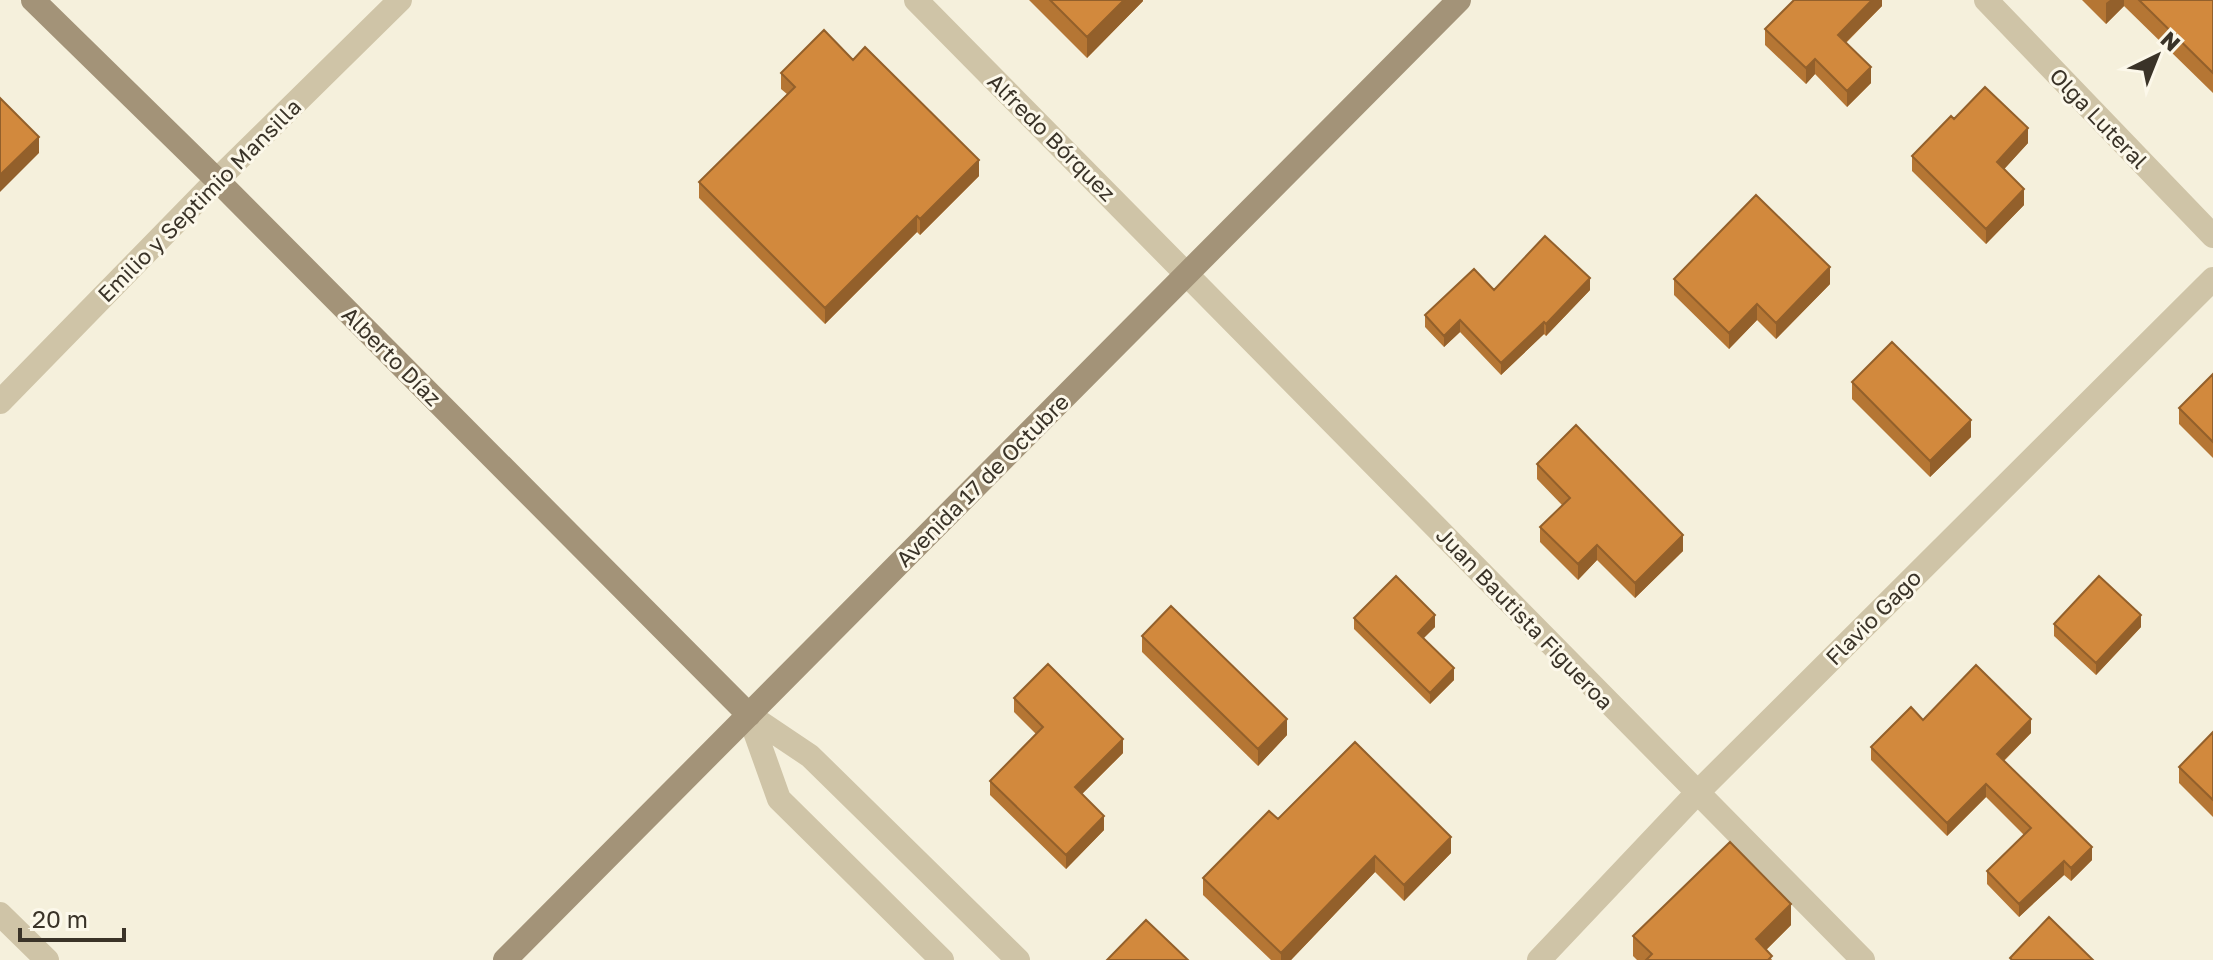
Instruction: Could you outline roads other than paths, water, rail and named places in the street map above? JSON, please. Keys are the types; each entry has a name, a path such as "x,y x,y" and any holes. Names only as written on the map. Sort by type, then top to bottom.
{"main road":[{"name":"Alberto Díaz","path":"33,0 217,180 749,715"},
{"name":"Avenida 17 de Octubre","path":"505,960 1459,0"}],"street":[{"name":"Emilio y Septimio Mansilla","path":"0,402 217,180 400,0"},
{"name":"Alfredo Bórquez","path":"916,0 1187,274"},
{"name":"Olga Luteral","path":"1986,0 2213,236"},
{"name":"Juan Bautista Figueroa","path":"1187,274 1863,960"},
{"name":"Flavio Gago","path":"1539,960 1697,793 2213,279"},
{"path":"749,715 779,799 942,960"},
{"path":"749,715 810,756 1018,960"},
{"path":"0,914 47,960"}]}
